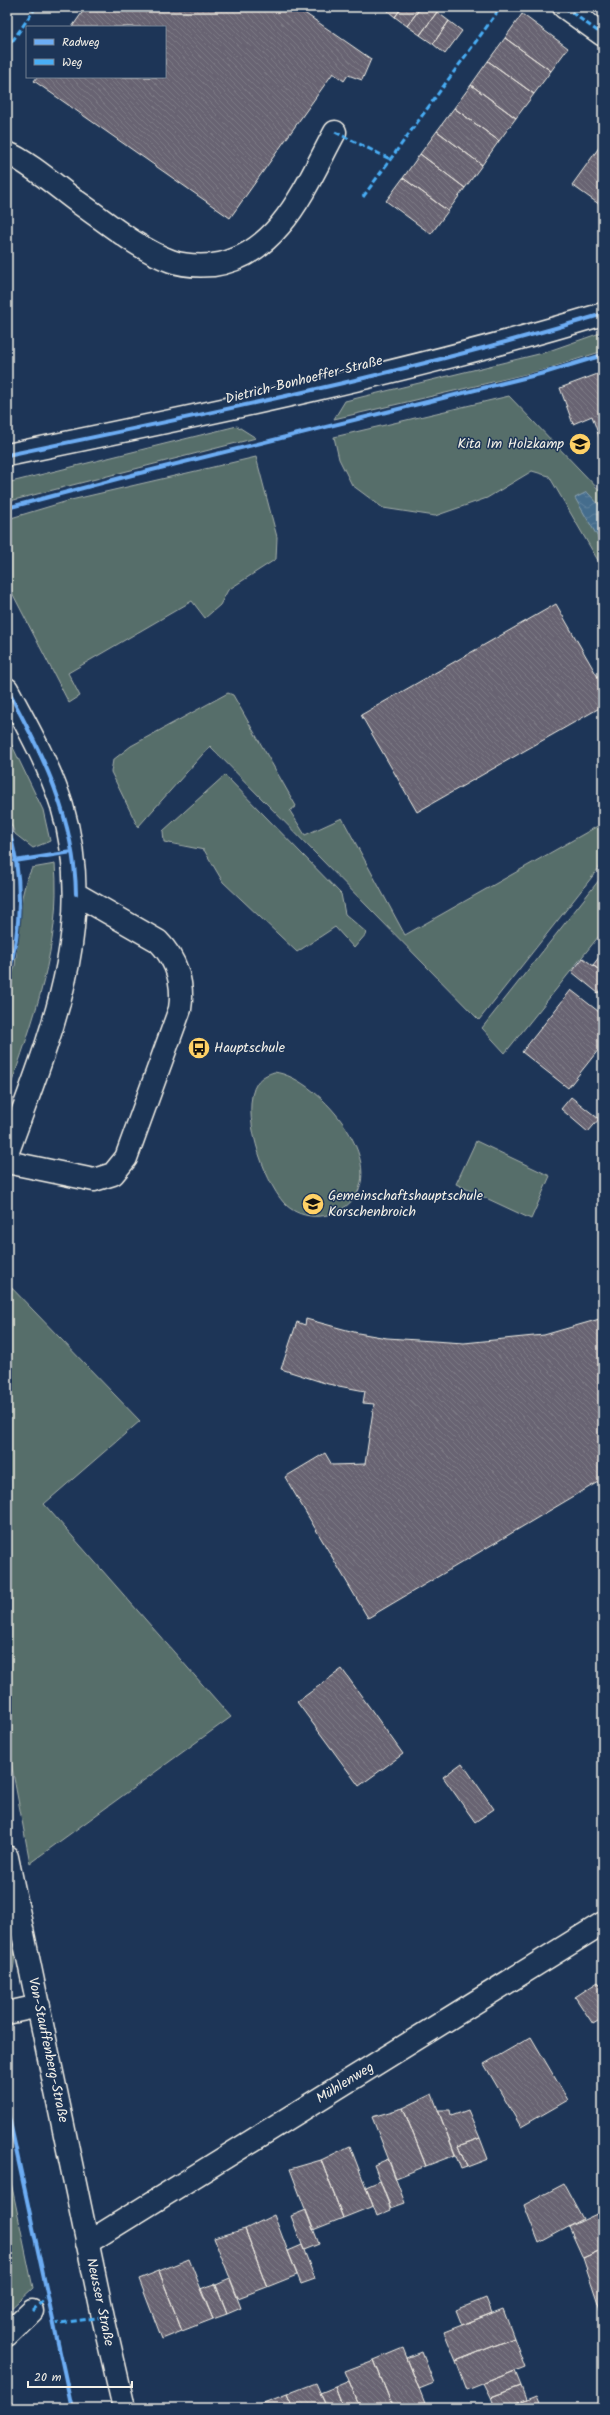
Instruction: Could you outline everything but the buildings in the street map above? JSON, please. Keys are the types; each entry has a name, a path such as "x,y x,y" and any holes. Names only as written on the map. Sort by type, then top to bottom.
{"street":[{"path":"564,7 603,35"},
{"path":"7,153 136,243 178,264 207,265 232,260 246,254 276,230 296,204 335,132"},
{"name":"Dietrich-Bonhoeffer-Straße","path":"7,456 248,405 516,339 603,314"},
{"path":"7,689 41,755 62,806 72,852 76,894 71,951 60,1000 7,1154"},
{"path":"7,1162 90,1180 105,1178 113,1174 126,1158 180,1009 182,995 181,983 172,959 158,940 76,894"},
{"name":"Von-Stauffenberg-Straße","path":"7,1857 87,2243"},
{"name":"Mühlenweg","path":"87,2243 603,1923"},
{"path":"7,2013 39,2006"},
{"name":"Neusser Straße","path":"87,2243 124,2408"},
{"path":"7,2335 32,2311"}],"green space":[{"path":"603,332 603,351 544,370 334,419 345,401 543,353"},
{"path":"509,396 603,494 603,569 549,476 532,471 487,498 435,516 383,508 352,485 339,459 334,437"},
{"path":"237,426 256,438 10,501 7,483"},
{"path":"256,457 277,537 276,559 228,590 220,605 205,618 192,601 68,673 80,696 69,703 7,583 7,522 11,518 71,500"},
{"path":"228,693 233,695 296,806 290,811 305,835 342,818 405,935 603,823 603,863 479,1020 210,746 138,827 111,772 113,760 131,746"},
{"path":"7,735 43,810 50,841 33,848 15,834 7,814"},
{"path":"225,775 341,894 345,914 367,933 354,948 335,927 297,952 223,882 204,850 164,842 163,831"},
{"path":"55,864 56,894 50,953 35,1011 7,1096 7,990 15,966 22,897 26,881 32,868"},
{"path":"603,875 603,931 505,1053 482,1028"},
{"path":"274,1072 292,1078 312,1090 331,1108 347,1129 358,1151 362,1173 357,1193 342,1209 335,1213 312,1216 297,1212 284,1203 276,1193 269,1179 256,1145 252,1127 251,1110 252,1095 257,1083 263,1077"},
{"path":"476,1141 550,1176 531,1219 456,1184"},
{"path":"7,1283 140,1421 44,1504 231,1717 30,1863 7,1741"},
{"path":"7,1918 13,1944 14,1960 11,1977 7,1985"},
{"path":"7,2163 33,2288 7,2312"}],"water":[{"path":"587,492 603,509 603,546 575,498"}],"marked path":[{"path":"7,49 36,7"},
{"path":"363,197 501,7"},
{"path":"564,7 603,35"},
{"path":"335,132 390,159"},
{"path":"32,2311 47,2297"},
{"path":"53,2324 103,2317"}],"cycle path":[{"path":"7,455 232,408 381,374 456,355 603,314"},
{"path":"7,508 132,475 544,373 603,355"},
{"path":"7,689 44,762 63,813 70,839 76,894"},
{"path":"7,825 16,863 19,902 16,940 7,978"},
{"path":"15,861 72,852"},
{"path":"7,2108 72,2408"}],"place":[{"name":"Kita Im Holzkamp","path":"580,444"},
{"name":"Hauptschule","path":"199,1048"},
{"name":"Gemeinschaftshauptschule Korschenbroich","path":"313,1204"}]}
